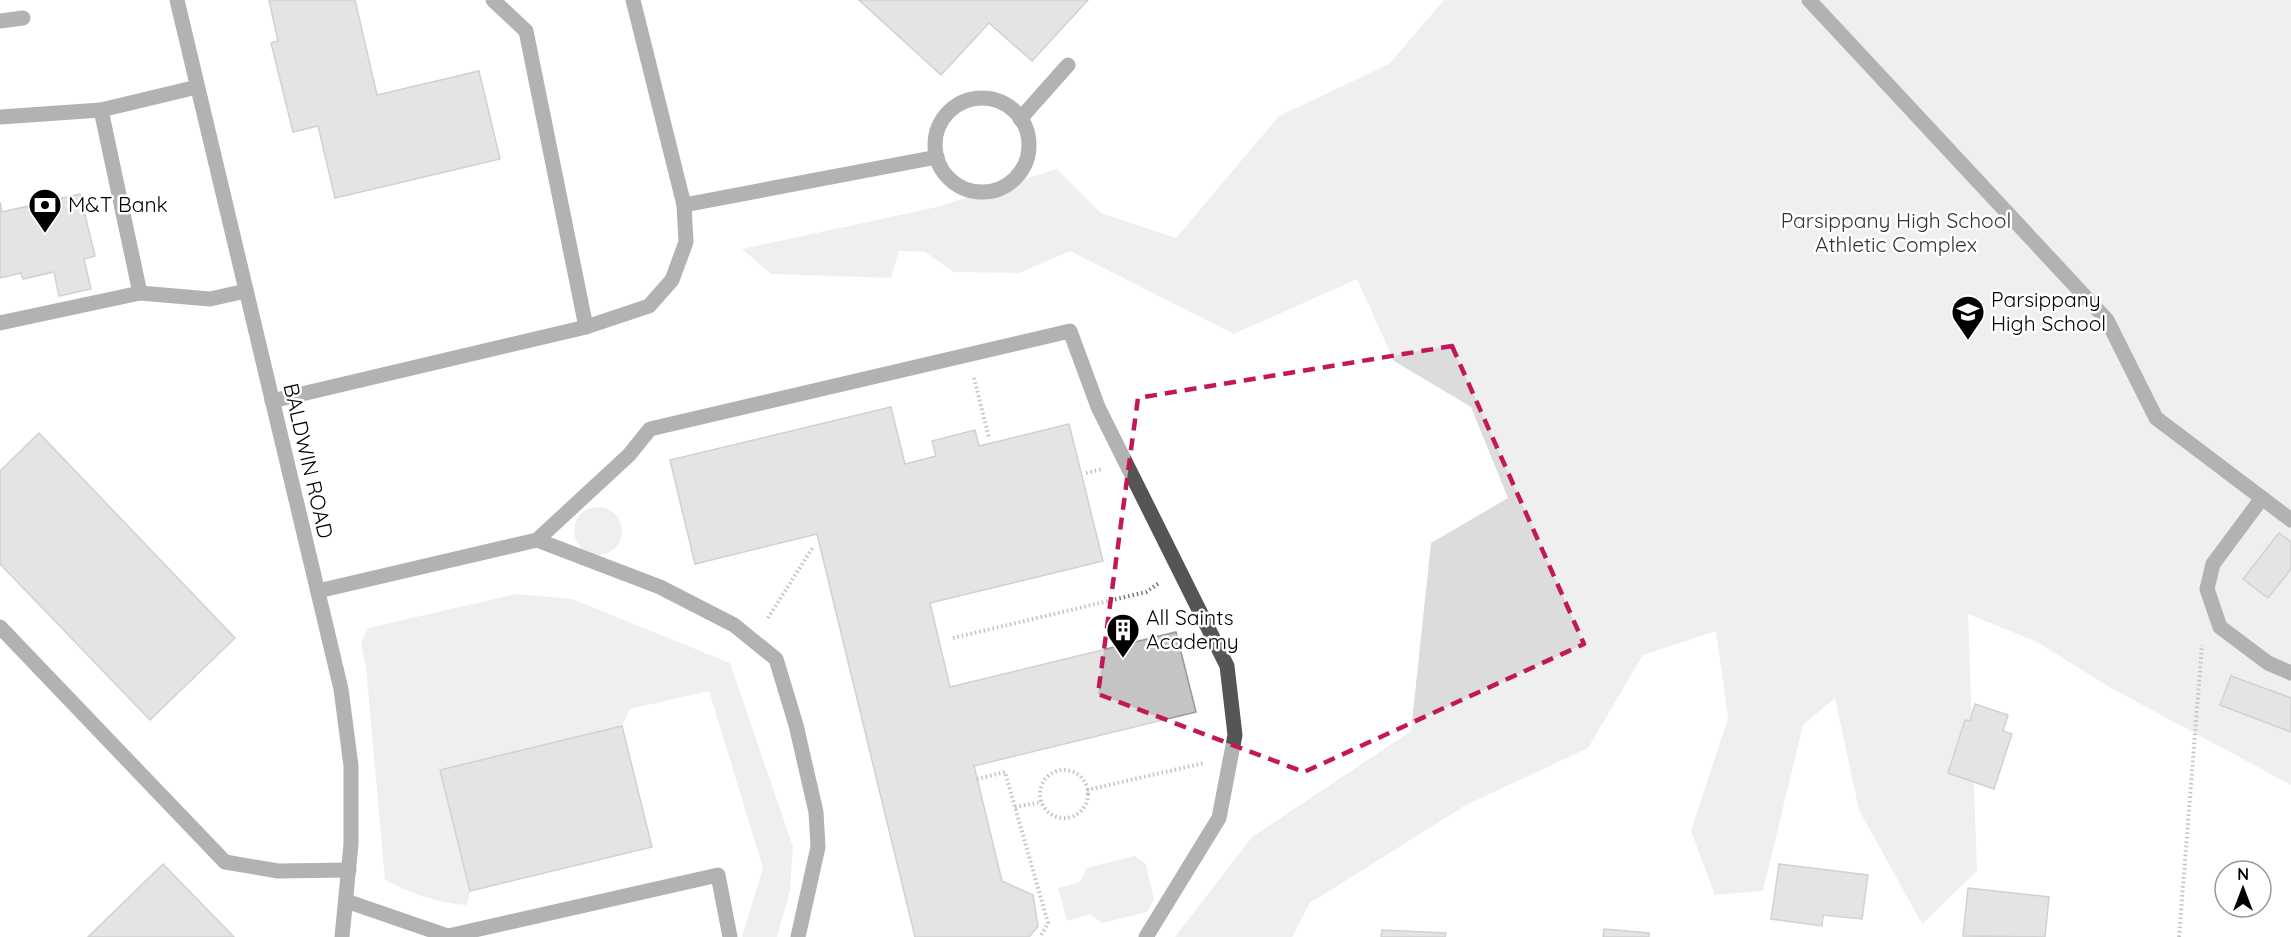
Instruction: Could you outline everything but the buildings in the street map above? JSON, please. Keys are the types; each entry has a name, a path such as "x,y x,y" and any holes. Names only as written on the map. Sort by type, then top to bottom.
{"street":[{"name":"BALDWIN ROAD","path":"177,0 341,689 351,766 351,844 342,937"},
{"path":"493,0 526,31 586,327"},
{"path":"272,401 586,327 649,306 672,280 686,242 684,205 633,0"},
{"path":"1809,0 2107,320 2156,418 2291,520"},
{"path":"0,21 23,18"},
{"path":"1020,119 1068,65"},
{"path":"0,117 101,110 197,87"},
{"path":"988,98 1002,102 1015,111 1020,119 1028,138 1028,154 1022,169 1012,180 999,188 983,191 968,190 954,183 943,171 937,157 935,142 938,127 946,114 958,104 972,99 988,98"},
{"path":"101,110 141,293"},
{"path":"684,205 937,157"},
{"path":"0,323 141,293 210,299 246,291"},
{"path":"318,591 537,540 629,455 650,429 1070,332 1098,406 1227,666 1235,735 1219,818 1146,937"},
{"path":"2262,498 2213,564 2207,589 2220,627 2268,663 2291,673"},
{"path":"537,540 660,587 734,625 776,659 796,725 816,812 818,847 798,937"},
{"path":"0,627 225,862 278,871 349,870"},
{"path":"346,901 448,936 718,875 730,937"}],"path":[{"path":"968,354 989,438"},
{"path":"766,622 813,547"},
{"path":"952,638 1146,592 1179,568"},
{"path":"2179,937 2203,635"},
{"path":"1087,790 1231,757"},
{"path":"1061,771 1076,773 1087,790 1084,808 1071,817 1056,817 1049,813 1042,802 1041,792 1047,778 1061,771"},
{"path":"977,779 1005,772 1048,923 1040,937"},
{"path":"1015,807 1042,802"}],"highlighted area":[{"path":"1452,346 1584,644 1304,772 1098,694 1138,398"}],"green space":[{"name":"Parsippany High School Athletic Complex","path":"1444,0 2291,0 2291,785 2109,687 2037,642 1968,614 1977,871 1922,924 1859,810 1835,698 1803,725 1763,891 1715,895 1691,831 1728,718 1716,631 1643,655 1588,748 1466,805 1310,903 1292,937 1175,937 1252,837 1411,731 1431,543 1508,498 1471,407 1394,361 1357,279 1234,334 1070,251 1019,273 954,272 925,252 899,251 891,278 771,274 742,249 937,207 1057,169 1101,213 1176,238 1279,116 1389,64"},
{"path":"593,507 603,507 615,514 622,526 622,536 615,548 603,555 593,555 578,544 574,536 574,526 585,511"},
{"path":"516,594 572,599 730,663 793,847 790,890 777,937 742,937 763,868 709,691 630,709 622,726 441,770 470,891 467,905 425,897 385,880 366,667 361,643 368,628"},
{"path":"1135,856 1146,864 1154,900 1147,912 1102,923 1090,914 1067,921 1058,888 1080,882 1087,868"}],"place":[{"name":"M&T Bank","path":"45,234"},
{"name":"Parsippany High School","path":"1968,341"},
{"name":"All Saints Academy","path":"1123,659"}]}
